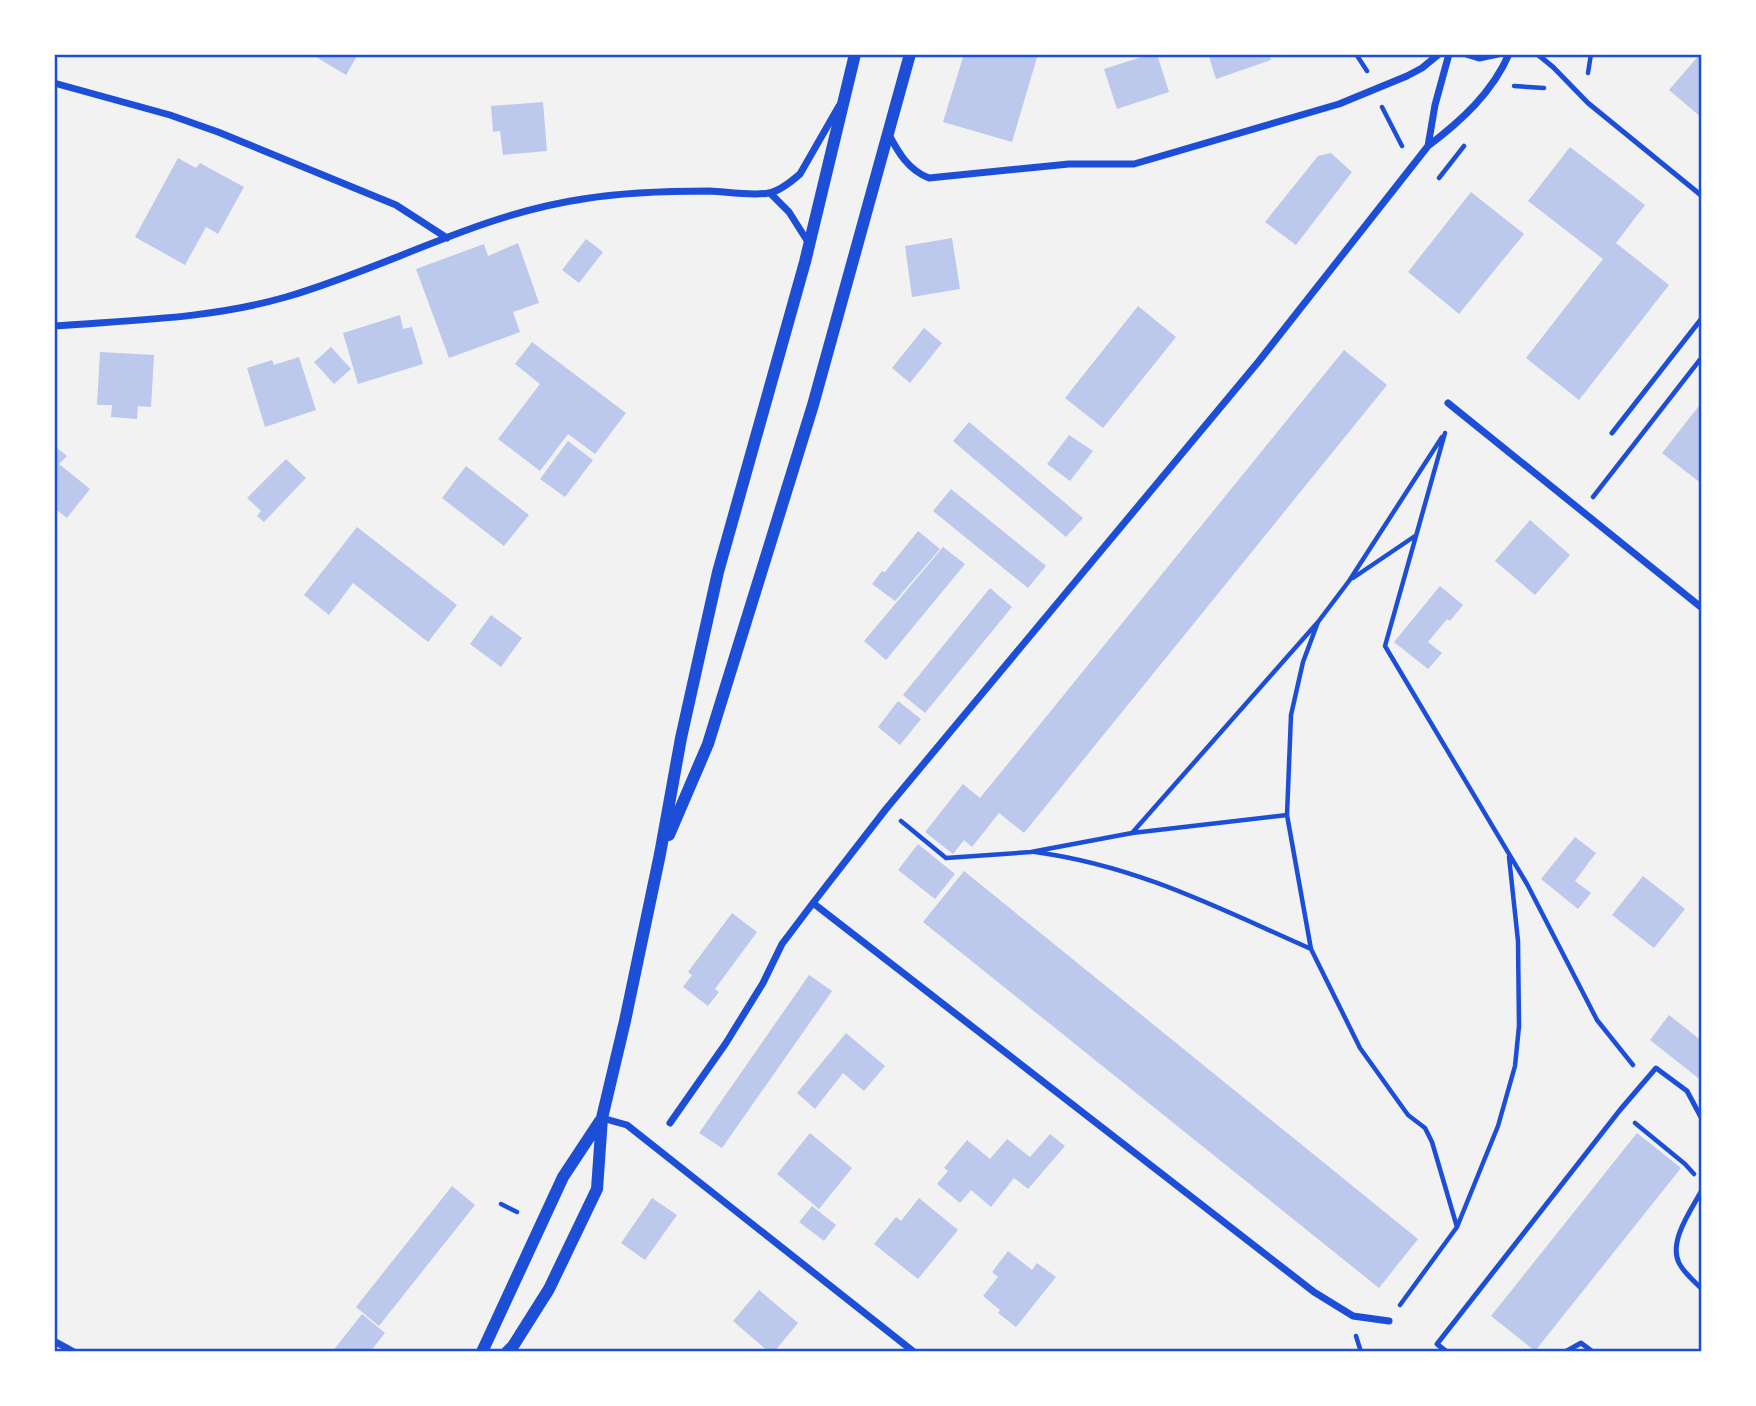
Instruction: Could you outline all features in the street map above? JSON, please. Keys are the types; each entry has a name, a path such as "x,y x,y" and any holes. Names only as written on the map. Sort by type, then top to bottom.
{"street":[{"path":"507,1352 549,1289 597,1189 602,1118 618,1054 660,854 681,737 718,572 809,245 855,54"},
{"path":"660,854 708,744 813,405 910,54"},
{"path":"888,133 901,157 915,171 929,178 1088,164 1134,164 1339,104 1407,76 1439,54"},
{"path":"1428,146 1435,105 1449,54"},
{"path":"1466,54 1479,58 1499,54"},
{"path":"670,1123 726,1043 763,983 782,944 813,903 887,809 1259,361 1428,146 1462,121 1502,71 1509,54"},
{"path":"54,83 170,115 218,132 396,205 447,238"},
{"path":"54,326 168,318 234,310 288,296 497,219 581,199 616,194 708,191 770,193 793,181 800,174 846,93"},
{"path":"770,193 789,212 809,245"},
{"path":"1448,403 1702,608"},
{"path":"813,903 1314,1292 1353,1316 1389,1321"},
{"path":"482,1352 563,1177 602,1118"},
{"path":"602,1118 627,1125 914,1352"},
{"path":"54,1341 74,1352"}],"lane":[{"path":"1537,54 1588,103 1702,196"},
{"path":"1612,433 1702,318"},
{"path":"1447,1352 1437,1344 1656,1068 1687,1091 1702,1119"},
{"path":"1702,1190 1681,1231 1676,1248 1679,1262 1702,1289"},
{"path":"1565,1352 1581,1343 1593,1352"}],"path":[{"path":"1356,54 1366,69"},
{"path":"1505,96 1514,86 1543,88 1552,95"},
{"path":"1382,107 1404,150"},
{"path":"1438,178 1471,139"},
{"path":"1582,511 1702,358"},
{"path":"1448,403 1445,433 1385,646 1509,852 1597,1020 1645,1080"},
{"path":"1132,833 1318,622 1349,581 1445,433"},
{"path":"1349,581 1416,536"},
{"path":"1318,622 1303,662 1291,715 1287,815 1311,948 1360,1048 1408,1115 1425,1128 1457,1227"},
{"path":"887,809 946,858 1031,852 1132,833 1287,815"},
{"path":"1031,852 1076,858 1170,886 1311,948"},
{"path":"1389,1321 1457,1227 1498,1126 1515,1066 1519,1026 1518,941 1509,852"},
{"path":"1620,1110 1685,1164 1702,1182"},
{"path":"501,1204 517,1212"}],"building":[{"path":"318,54 358,54 346,75 316,57"},
{"path":"964,54 1038,54 1012,142 943,122"},
{"path":"1157,54 1169,92 1117,109 1104,69"},
{"path":"1208,54 1269,54 1271,60 1216,79"},
{"path":"1702,54 1702,118 1669,90"},
{"path":"543,102 547,151 503,155 500,131 493,132 491,106"},
{"path":"1570,147 1645,205 1616,243 1669,285 1579,400 1526,358 1603,259 1528,201"},
{"path":"1331,153 1352,172 1296,245 1265,222 1318,156"},
{"path":"178,158 196,168 200,163 244,187 218,234 206,227 185,265 135,237"},
{"path":"1471,192 1524,234 1459,314 1408,272"},
{"path":"952,238 960,289 912,297 905,246"},
{"path":"586,239 603,252 579,283 562,270"},
{"path":"518,243 539,303 513,312 520,332 449,358 416,269 484,244 488,256"},
{"path":"1138,306 1176,337 1103,428 1065,398"},
{"path":"400,315 403,329 412,327 423,364 358,384 343,333"},
{"path":"924,328 942,343 910,383 892,368"},
{"path":"532,342 626,413 595,454 568,434 540,471 498,439 540,384 515,364"},
{"path":"331,347 351,369 334,384 314,362"},
{"path":"1344,350 1387,385 1024,833 999,813 972,847 964,840 953,854 925,832 963,784 980,798"},
{"path":"100,352 154,355 151,407 138,406 137,419 111,417 112,405 97,405"},
{"path":"299,357 316,410 265,427 247,368 272,360 274,365"},
{"path":"1702,402 1702,484 1662,453"},
{"path":"969,422 1083,518 1066,537 953,441"},
{"path":"1069,435 1093,451 1070,481 1047,464"},
{"path":"568,441 593,460 565,497 540,479"},
{"path":"56,447 67,456 59,464 90,489 67,518 54,508"},
{"path":"286,459 306,478 264,522 257,516 261,511 247,498"},
{"path":"466,466 529,515 504,546 442,498"},
{"path":"951,489 1046,566 1028,588 933,511"},
{"path":"1530,520 1570,555 1535,595 1495,561"},
{"path":"357,527 457,605 428,642 353,583 329,615 304,595"},
{"path":"918,531 940,549 895,601 872,584"},
{"path":"943,547 965,564 886,660 864,641"},
{"path":"1440,586 1463,605 1428,642 1442,653 1428,669 1394,642"},
{"path":"990,588 1012,607 925,713 903,695"},
{"path":"491,615 522,638 501,667 470,644"},
{"path":"898,701 921,719 900,745 878,727"},
{"path":"1575,837 1596,853 1575,881 1591,893 1578,909 1541,879"},
{"path":"918,844 955,874 935,899 898,870"},
{"path":"964,871 1418,1239 1379,1288 923,922"},
{"path":"1643,876 1685,909 1654,948 1612,915"},
{"path":"732,913 757,932 715,989 719,992 708,1006 683,987 692,975 688,972"},
{"path":"809,975 832,991 722,1148 699,1133"},
{"path":"1669,1015 1702,1041 1702,1081 1650,1040"},
{"path":"846,1033 885,1066 864,1091 843,1073 815,1109 797,1093"},
{"path":"810,1133 852,1168 819,1209 777,1174"},
{"path":"1637,1133 1681,1168 1535,1351 1491,1316"},
{"path":"1050,1134 1065,1146 1028,1189 1014,1178 991,1207 971,1190 960,1203 937,1184 948,1171 944,1168 967,1140 990,1159 1007,1139 1030,1157"},
{"path":"452,1186 475,1205 379,1326 356,1307"},
{"path":"652,1198 677,1215 645,1260 621,1243"},
{"path":"919,1198 958,1230 918,1279 874,1244 896,1217 901,1221"},
{"path":"812,1206 836,1225 824,1241 799,1222"},
{"path":"1008,1251 1032,1270 1037,1263 1056,1277 1016,1327 998,1313 1000,1310 983,1296 998,1277 992,1272"},
{"path":"759,1290 798,1323 774,1352 769,1352 733,1321"},
{"path":"362,1314 385,1333 370,1352 332,1352"}]}
